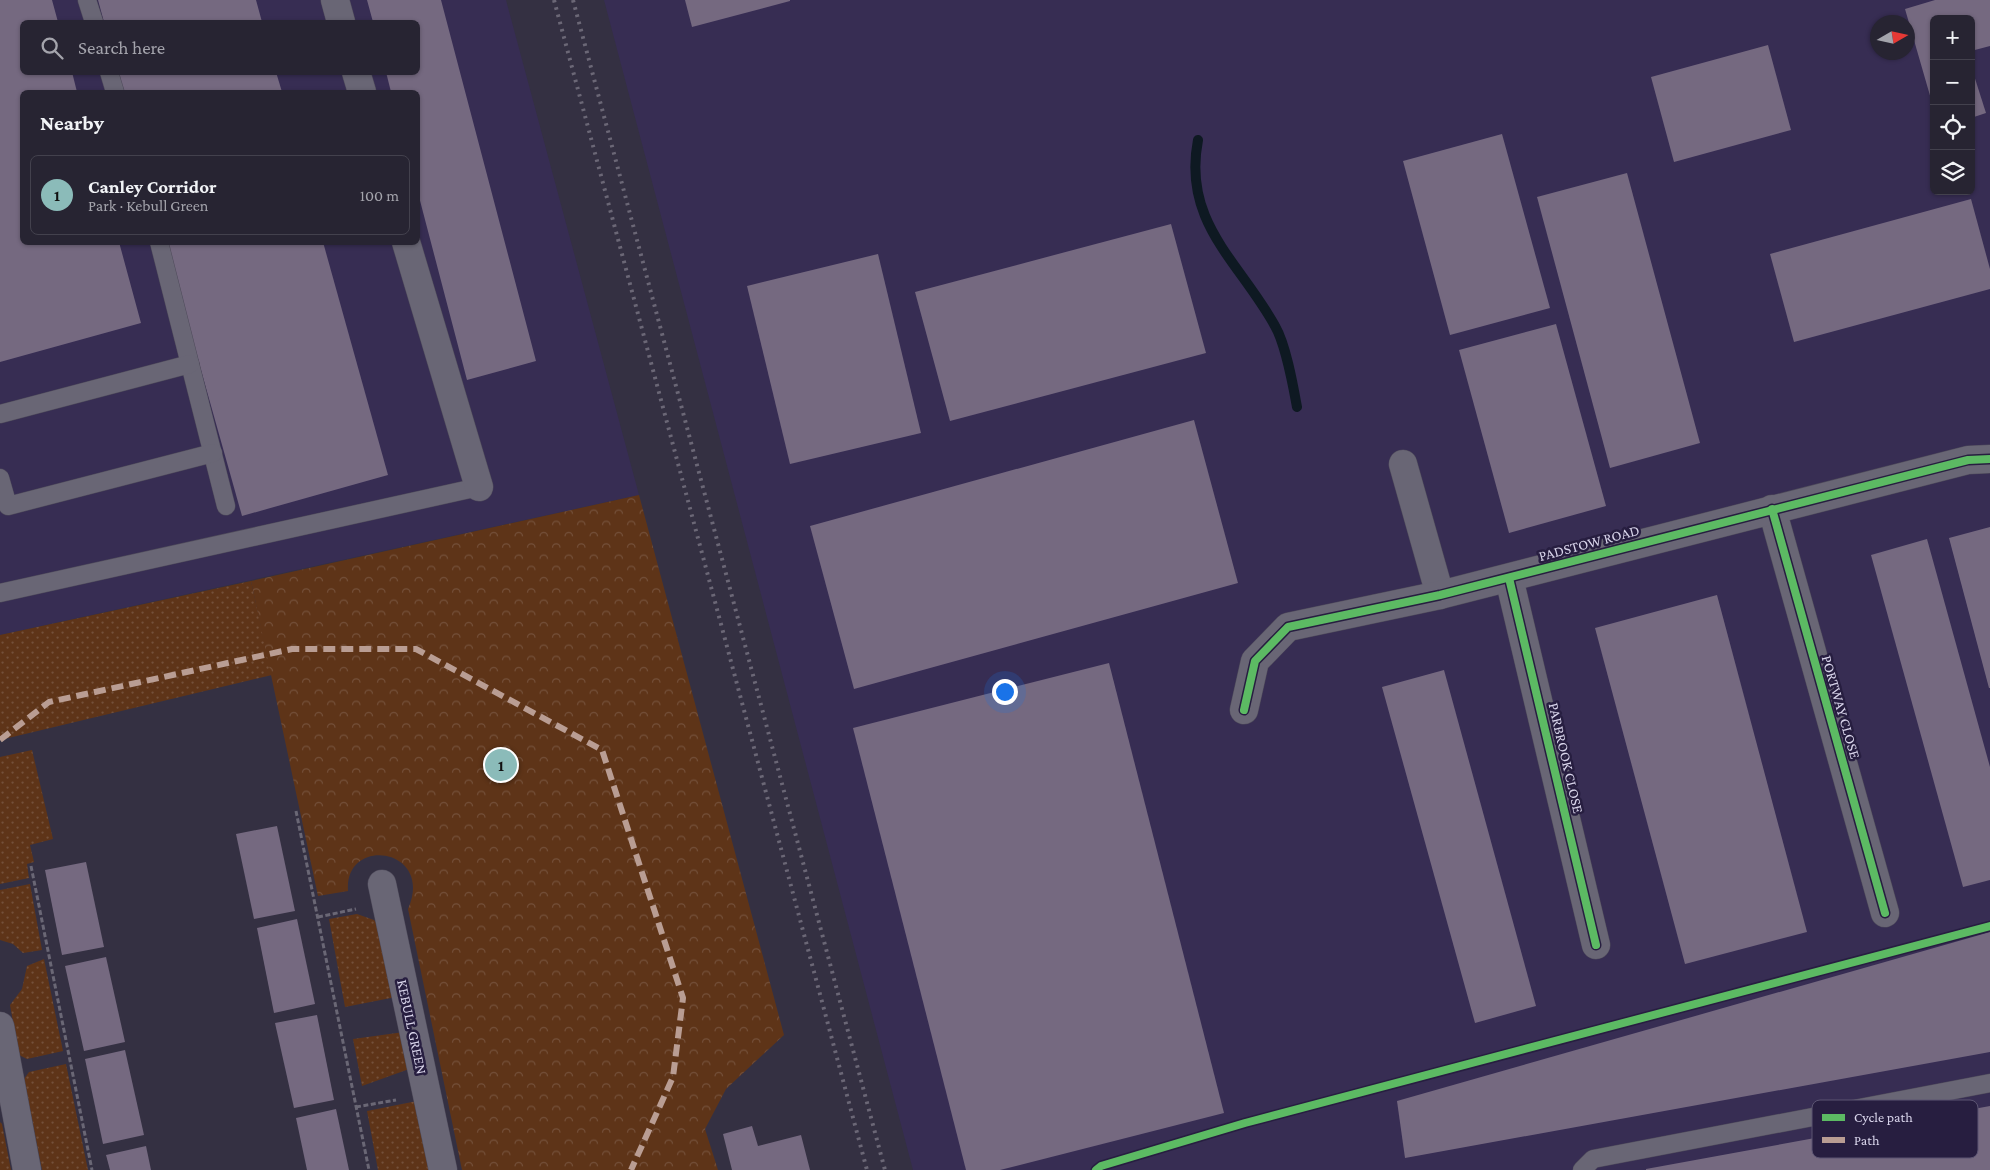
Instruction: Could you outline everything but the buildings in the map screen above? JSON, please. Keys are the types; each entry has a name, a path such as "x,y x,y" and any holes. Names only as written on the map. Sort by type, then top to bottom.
{"street":[{"path":"334,0 340,20"},
{"path":"357,75 361,90"},
{"path":"407,245 479,487"},
{"name":"PADSTOW ROAD","path":"1244,710 1255,661 1288,627 1440,595 1968,460 1990,459"},
{"path":"1403,464 1440,595"},
{"name":"PORTWAY CLOSE","path":"1772,509 1885,913"},
{"name":"PARBROOK CLOSE","path":"1509,578 1596,945"},
{"name":"KEBULL GREEN","path":"382,884 443,1170"},
{"path":"0,1026 27,1170"}],"lane":[{"path":"87,0 93,20"},
{"path":"110,75 114,90"},
{"path":"160,245 226,506"},
{"path":"0,414 190,364"},
{"path":"0,478 8,506 213,453"},
{"path":"0,593 479,487"},
{"path":"1901,1100 1990,1083"},
{"path":"1582,1170 1593,1159 1812,1117"}],"path":[{"path":"296,812 369,1170"},
{"path":"31,866 92,1170"},
{"path":"318,917 361,909"},
{"path":"356,1107 427,1094"}],"shaded area":[{"path":"0,0 506,0 639,495 0,635"},
{"path":"604,0 1990,0 1990,1170 913,1170"}],"green space":[{"path":"639,495 784,1035 726,1089 705,1129 718,1170 462,1170 408,909 413,888 409,873 400,862 387,856 372,856 359,862 351,873 348,891 318,896 251,581"},
{"path":"251,581 272,675 0,740 0,635"},
{"path":"32,750 53,839 30,845 34,862 27,864 29,878 0,884 0,757"},
{"path":"30,884 42,950 23,953 13,944 0,940 0,890"},
{"path":"357,914 374,920 378,925 396,997 345,1007 329,919"},
{"path":"44,959 63,1051 27,1059 19,1055 10,1005 22,989 27,966"},
{"path":"404,1032 412,1068 362,1086 353,1039"},
{"path":"66,1064 88,1170 42,1170 24,1079 29,1072"},
{"path":"417,1101 430,1170 378,1170 367,1111"},
{"path":"0,1122 2,1124 11,1170 0,1170"}],"waterway":[{"path":"1198,140 1195,169 1198,195 1206,218 1217,240 1261,303 1279,334 1289,365 1297,407"}],"railway":[{"path":"554,0 867,1170"},
{"path":"573,0 885,1170"}],"marked path":[{"path":"0,740 49,702 292,649 416,649 602,750 683,998 673,1077 631,1170"}],"cycle path":[{"path":"1244,710 1255,661 1288,627 1440,595 1968,460 1990,459"},
{"path":"1772,509 1885,913"},
{"path":"1509,578 1596,945"},
{"path":"1096,1170 1101,1166 1245,1123 1990,926"}],"place":[{"name":"Canley Corridor","path":"501,765"}]}
